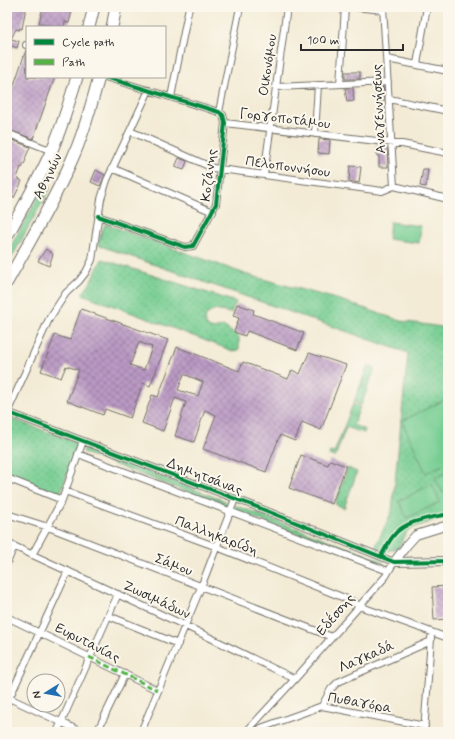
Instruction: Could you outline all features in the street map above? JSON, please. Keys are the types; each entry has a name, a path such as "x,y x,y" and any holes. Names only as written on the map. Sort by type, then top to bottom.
{"highway":[{"path":"89,26 94,7"},
{"path":"112,26 116,7"},
{"name":"Αθηνών","path":"7,236 38,181 52,151 77,78"},
{"name":"Αθηνών","path":"7,282 58,190 71,162 82,134 99,78"}],"street":[{"path":"171,98 189,7"},
{"path":"220,112 240,7"},
{"name":"Οικονόμου","path":"264,174 287,7"},
{"path":"340,84 345,7"},
{"path":"355,7 383,8"},
{"path":"417,64 427,7"},
{"name":"Αναγεννήσεως","path":"383,8 394,186"},
{"path":"387,59 448,71"},
{"name":"Γοργοποτάμου","path":"108,78 220,112 224,117 225,123 391,143 448,153"},
{"path":"276,87 388,82"},
{"path":"315,134 318,85"},
{"path":"7,412 50,319 66,293 86,272 92,260 101,198 112,168 149,90"},
{"path":"389,99 448,111"},
{"name":"Κοζάνης","path":"98,216 185,247 191,247 195,244 216,204 225,123"},
{"name":"Πελοποννήσου","path":"130,131 213,168 382,191 394,186 448,199"},
{"path":"7,132 52,151"},
{"path":"112,168 213,212"},
{"name":"Δημητσάνας","path":"7,412 235,499 394,562"},
{"path":"32,554 62,500 83,441"},
{"name":"Δημητσάνας","path":"78,454 388,571"},
{"path":"7,478 62,500"},
{"name":"Παλληκαρίδη","path":"65,490 217,547 352,601 359,606 448,638"},
{"path":"141,732 202,587 235,499"},
{"name":"Σάμου","path":"7,514 48,527 332,637"},
{"name":"Εδέσσης","path":"246,732 359,606 388,571 406,545 416,535 448,525"},
{"name":"Ζωσιμάδων","path":"7,543 186,626 294,680"},
{"path":"7,563 14,546"},
{"path":"394,562 448,561"},
{"path":"68,571 8,699 82,732"},
{"path":"58,732 89,657 118,594"},
{"path":"109,616 178,644"},
{"name":"Ευρυτανίας","path":"7,617 158,690"},
{"path":"424,729 431,632"},
{"name":"Λαγκαδά","path":"322,706 331,689 338,682 431,641"},
{"path":"97,732 125,674"},
{"name":"Πυθαγόρα","path":"254,724 257,732 261,728 322,706 424,729"}],"green space":[{"path":"45,185 50,188 7,266 7,253"},
{"path":"390,222 421,226 419,243 388,239"},
{"path":"105,224 248,275 340,300 401,321 448,328 448,515 408,530 398,548 388,551 375,548 392,511 408,353 98,245"},
{"path":"102,259 236,302 231,313 214,310 206,315 205,322 208,327 214,329 223,326 239,337 239,350 233,351 82,294 89,285"},
{"path":"368,366 375,368 361,405 354,402"},
{"path":"448,398 448,462 426,473 402,421"},
{"path":"353,404 360,407 353,425 365,430 364,433 346,427 335,457 329,455 330,452 334,453"},
{"path":"12,419 79,443 60,494 7,474 7,429"},
{"path":"86,448 225,501 227,504 224,506 84,453 83,450"},
{"path":"348,468 357,472 344,508 335,504"},
{"path":"448,472 448,490 443,493 435,478"},
{"path":"432,484 440,502 407,518 399,501"},
{"path":"235,506 381,560 384,566 236,511 234,509"}],"building":[{"path":"11,7 26,7 22,29 16,29 11,39 19,41 17,48 12,46 8,58 7,20"},
{"path":"43,7 73,7 69,23 65,22 64,26 52,26 39,23"},
{"path":"26,50 26,78 55,78 33,139 7,129 7,105"},
{"path":"345,72 360,72 360,79 345,79"},
{"path":"375,87 383,87 384,101 377,102"},
{"path":"345,88 353,88 354,101 347,102"},
{"path":"7,138 30,147 25,159 26,160 22,168 21,167 17,178 22,181 14,198 12,197 7,204"},
{"path":"319,139 330,140 329,154 318,153"},
{"path":"377,148 387,148 388,167 379,167"},
{"path":"179,158 187,161 184,170 175,167"},
{"path":"350,166 361,167 359,183 349,181"},
{"path":"423,169 428,169 426,187 420,186"},
{"path":"96,170 105,175 100,186 91,182"},
{"path":"46,249 53,254 49,266 38,261"},
{"path":"237,304 254,310 253,314 304,333 297,350 247,331 245,336 234,332 239,318 233,316"},
{"path":"81,309 168,340 150,386 143,383 130,418 105,409 103,415 67,401 79,370 66,366 61,378 41,371 55,335 70,340","holes":["139,342 152,347 144,370 130,365"]},
{"path":"177,347 239,371 243,362 288,379 292,370 300,374 309,353 346,365 321,430 302,422 295,441 280,435 266,472 203,449 216,415 205,410 194,442 175,436 186,402 175,398 163,431 142,423 152,395 158,397","holes":["184,374 203,382 198,396 178,390"]},
{"path":"301,455 328,465 330,460 346,466 332,504 289,488"},
{"path":"448,586 448,619 434,620 432,587"}],"marked path":[{"path":"89,657 157,690"}],"cycle path":[{"path":"98,216 185,247 193,246 216,204 225,123 223,115 219,112 108,78"},
{"path":"7,412 257,507 394,562 448,561"},
{"path":"381,556 394,535 405,526 419,520 448,514"}]}
